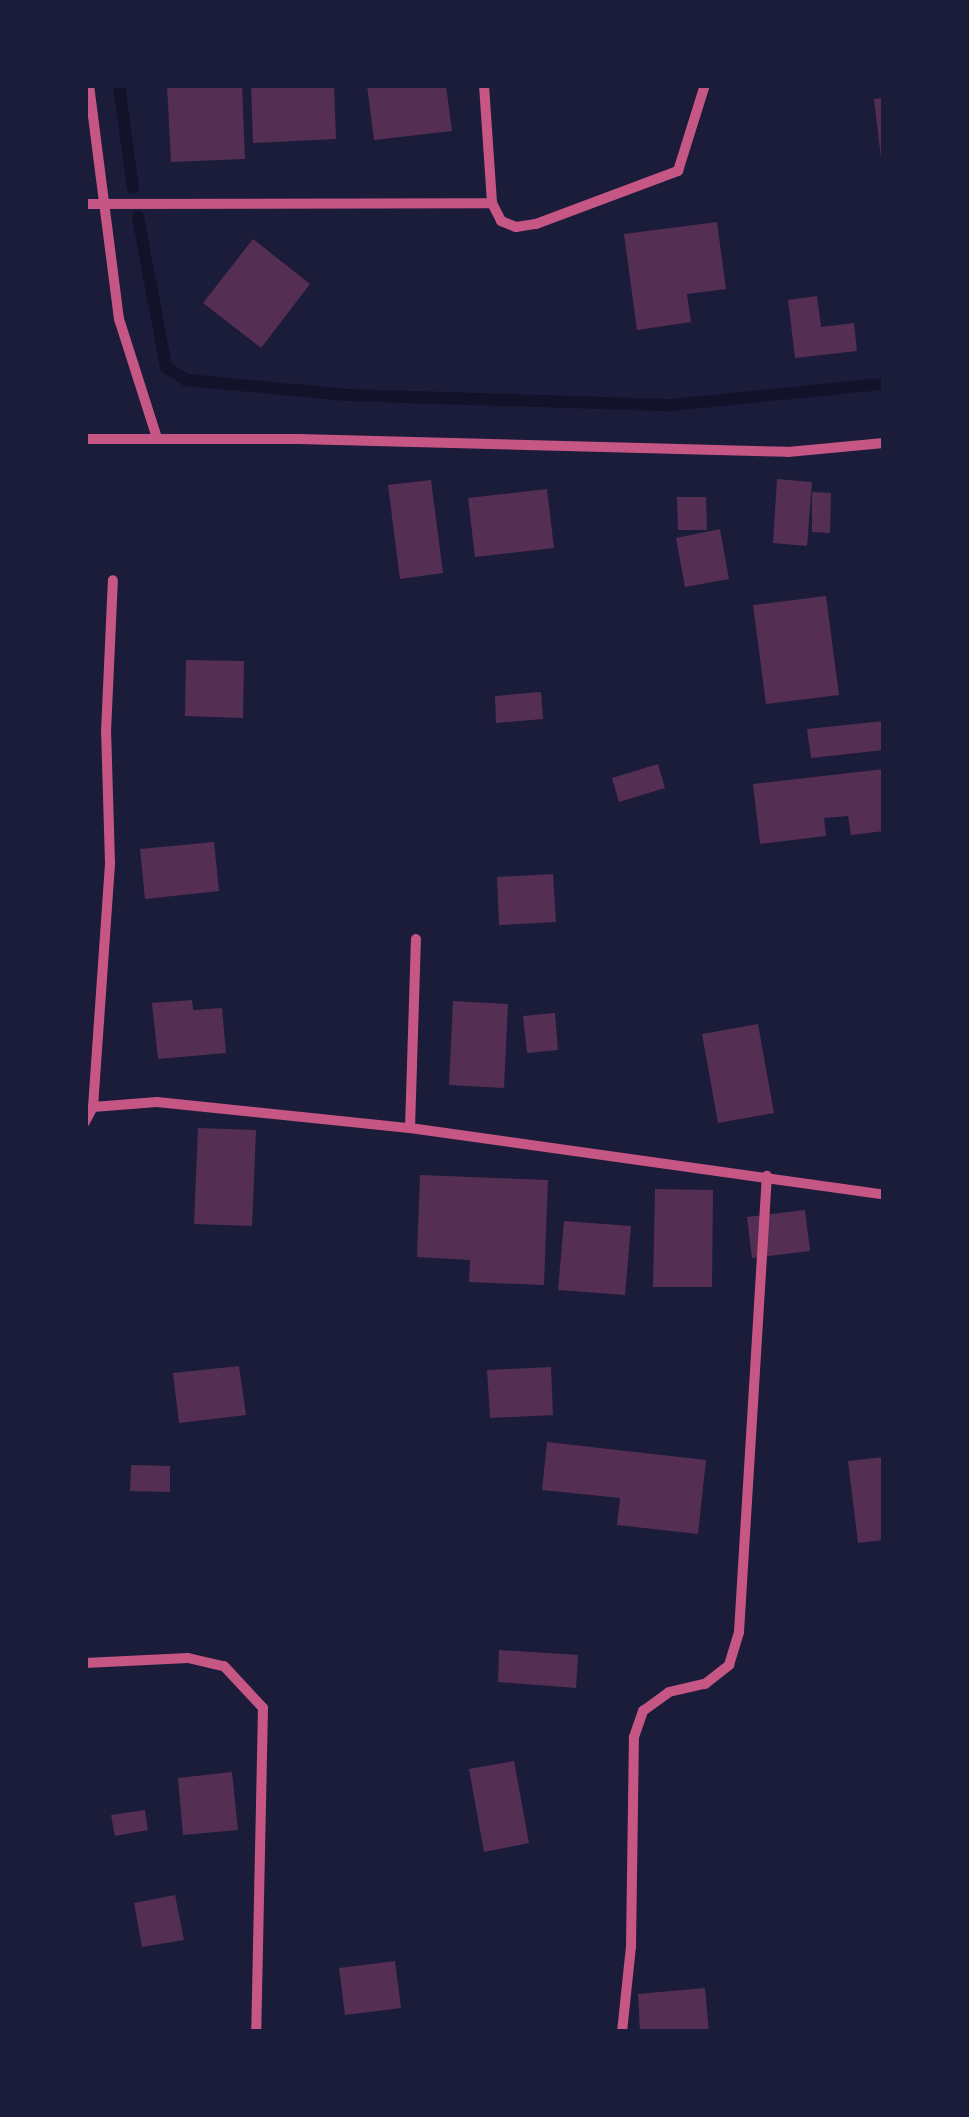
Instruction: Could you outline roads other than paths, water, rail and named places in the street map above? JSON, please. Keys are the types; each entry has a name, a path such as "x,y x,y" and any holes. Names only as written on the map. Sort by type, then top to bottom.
{"street":[{"path":"90,85 119,319 157,438"},
{"path":"484,85 492,204 501,221 516,227 536,224 678,170 705,85"},
{"path":"85,204 492,204"},
{"path":"85,439 788,452 884,444"},
{"path":"85,1122 93,1106 110,863 106,732 113,580"},
{"path":"410,1128 416,939"},
{"path":"93,1106 157,1102 410,1128 884,1195"},
{"path":"622,2032 631,1946 634,1737 643,1711 669,1692 705,1684 729,1665 739,1632 768,1176"},
{"path":"85,1663 188,1658 224,1666 263,1708 256,2032"}],"waterway":[{"path":"119,85 133,188"},
{"path":"138,217 166,367 186,380 347,395 672,405 884,384"}]}
